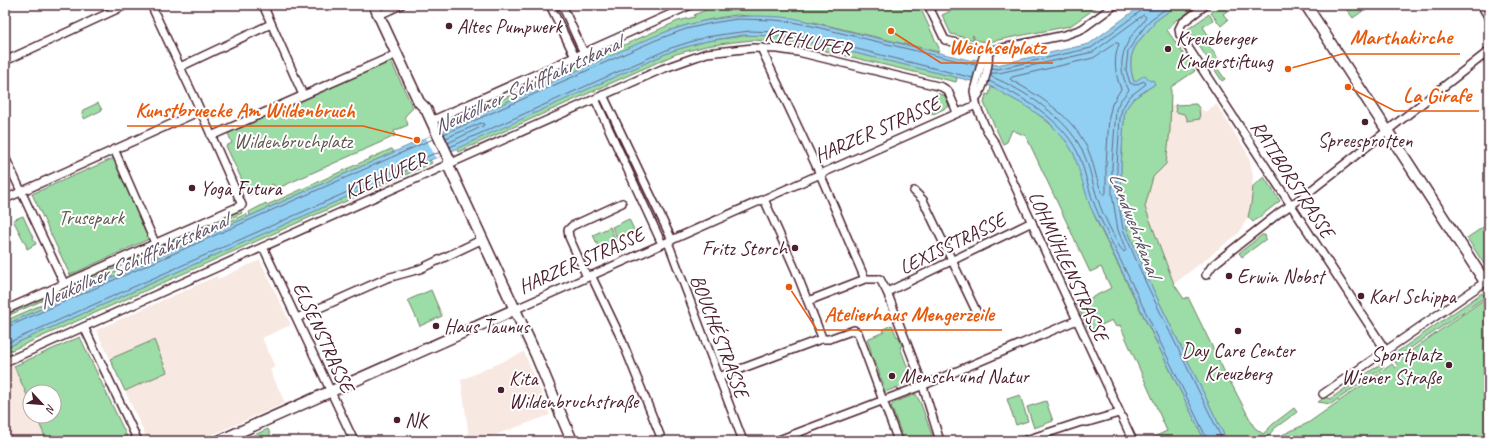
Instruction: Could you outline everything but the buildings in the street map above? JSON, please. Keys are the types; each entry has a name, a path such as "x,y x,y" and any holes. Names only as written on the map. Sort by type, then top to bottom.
{"street":[{"path":"5,61 126,5"},
{"path":"5,310 242,205 151,5"},
{"path":"263,5 303,95"},
{"path":"374,5 419,102 426,109 434,134"},
{"path":"379,15 401,5"},
{"path":"550,5 575,57"},
{"path":"562,5 584,53"},
{"path":"431,121 691,5"},
{"path":"928,5 944,39 948,42 988,51 1073,33 1087,26 1115,5"},
{"name":"RATIBORSTRASSE","path":"1206,5 1182,23 1178,29 1180,35 1386,351"},
{"path":"1306,5 1387,131 1487,280 1323,394"},
{"path":"1481,5 1489,18"},
{"path":"180,67 271,24"},
{"name":"KIEHLUFER","path":"5,362 662,69 707,53 752,48 798,52 942,87 948,91 957,112"},
{"path":"761,48 820,174 865,279"},
{"path":"976,101 974,91 979,83 985,63 983,57 988,51"},
{"path":"1206,275 1212,266 1279,213 1300,200 1489,51"},
{"path":"211,136 397,54"},
{"name":"BOUCHÉSTRASSE","path":"603,95 667,242 742,441"},
{"name":"BOUCHÉSTRASSE","path":"594,99 667,242"},
{"name":"HARZER STRASSE","path":"219,441 820,174 957,112 976,101"},
{"name":"LOHMÜHLENSTRASSE","path":"976,101 988,133 995,143 1032,222 1132,441"},
{"path":"419,102 418,108 434,134 444,155 443,161 448,164 484,239 516,309 572,441"},
{"path":"5,199 200,111"},
{"path":"114,149 155,243"},
{"path":"5,157 64,283"},
{"path":"914,191 923,200 978,315"},
{"path":"764,199 808,301 821,335 821,339"},
{"path":"622,203 572,226 568,230 570,238 620,338 660,435"},
{"name":"LEXISSTRASSE","path":"887,292 1032,222"},
{"path":"297,318 387,278 420,269 484,239"},
{"name":"ELSENSTRASSE","path":"263,247 354,441"},
{"path":"808,301 865,279 880,279 887,292 922,386 940,441"},
{"path":"776,441 922,386 1077,320"},
{"path":"84,327 138,441"},
{"path":"719,377 821,339 829,339 851,331 856,331 898,441"},
{"path":"1023,441 1081,422 1088,422 1119,413"}],"shaded area":[{"path":"1196,104 1205,112 1216,104 1246,151 1253,175 1251,204 1248,217 1239,233 1174,284 1145,207 1153,177 1166,164 1170,130 1170,105"},
{"path":"260,260 291,325 262,338 275,367 270,370 285,403 198,441 148,441 125,391 167,372 154,341 110,359 96,330 217,276 218,279"},
{"name":"Kita Wildenbruchstraße","path":"524,352 550,415 478,441 467,441 468,430 461,380"},
{"path":"13,363 22,384 22,424 40,424 47,441 5,441 5,367"}],"green space":[{"path":"717,5 919,5 939,48 938,52 813,22 737,15 728,16 671,30 448,128 446,124 678,21 695,17 694,15"},
{"path":"964,5 1100,5 1070,26 986,42 975,40 973,35 974,40 951,34 942,15"},
{"path":"1177,5 1198,5 1178,20 1177,19 1167,30 1195,71 1171,87 1170,130 1166,164 1153,177 1145,207 1174,284 1184,299 1188,297 1230,383 1254,427 1263,434 1273,424 1294,408 1297,412 1275,428 1267,437 1262,437 1260,441 1227,441 1149,281 1127,229 1121,193 1121,166 1125,110 1133,99 1155,84 1150,81 1134,82 1131,72 1131,57 1133,50 1153,23"},
{"path":"1222,5 1227,11 1223,14 1228,20 1221,26 1211,13"},
{"path":"1343,5 1371,5 1353,18"},
{"path":"1209,14 1213,20 1203,27 1213,42 1209,46 1220,61 1215,65 1225,79 1222,81 1188,29"},
{"path":"750,35 775,36 801,40 957,78 956,82 805,46 753,40 734,42 706,46 676,54 458,152 456,148 672,51 707,41"},
{"name":"Wildenbruchplatz","path":"390,59 413,108 405,116 408,125 394,131 395,136 276,189 273,184 249,195 226,146 232,143 227,131"},
{"path":"991,87 1038,114 1067,142 1076,158 1088,198 1098,224 1205,441 1145,441 1167,431 1120,325 1116,327 1112,320 1089,331 1077,305 1111,288 1101,267 1090,272 1026,136 1012,130 1007,142 1003,144 984,103 986,94 989,95"},
{"path":"936,93 946,96 950,106 931,115"},
{"path":"98,103 102,110 84,119 82,114 83,110"},
{"path":"1196,104 1199,108 1200,119 1187,121 1184,114 1176,112 1175,105"},
{"path":"391,149 394,152 250,216 249,212 266,203 267,205"},
{"name":"Trusepark","path":"114,158 134,203 136,203 140,212 138,214 149,239 70,275 32,194"},
{"path":"430,160 432,163 5,353 5,348"},
{"path":"1264,177 1280,201 1253,222 1248,217 1253,186"},
{"path":"240,209 242,213 5,317 5,314"},
{"path":"246,214 248,217 5,325 5,321"},
{"path":"23,216 36,244 27,249 13,220"},
{"path":"629,219 635,232 618,240 612,227"},
{"path":"1489,223 1489,261 1484,264 1467,238"},
{"path":"610,227 616,241 599,248 593,235"},
{"path":"1262,235 1265,235 1266,239 1242,257 1239,253"},
{"path":"431,290 442,316 420,326 408,300"},
{"path":"1482,293 1485,297 1399,356 1397,352"},
{"path":"1489,296 1489,441 1275,441 1282,435 1308,423 1392,364 1395,368 1398,366 1395,362"},
{"path":"892,325 897,337 899,336 902,346 900,347 910,374 914,373 916,380 885,392 881,385 883,384 881,378 877,379 876,376 880,375 873,357 871,358 871,351 867,339 884,332 883,329"},
{"path":"80,337 129,441 47,441 40,424 62,424 62,384 22,384 14,366"},
{"path":"154,340 167,372 125,391 110,359"},
{"path":"1382,363 1384,367 1331,404 1318,402 1325,397 1330,399"},
{"path":"916,394 934,441 904,441 891,406 893,403"},
{"path":"1020,395 1028,421 1016,425 1007,399"},
{"path":"1046,401 1053,421 1034,428 1027,407"},
{"path":"268,429 273,441 241,441"}],"water":[{"path":"1142,5 1177,5 1153,23 1154,24 1137,44 1131,57 1131,72 1134,82 1145,75 1150,81 1153,80 1155,84 1133,99 1125,110 1121,166 1121,193 1127,229 1149,281 1227,441 1205,441 1090,206 1074,154 1066,141 1048,121 1026,106 988,85 801,40 775,36 743,35 707,41 672,51 436,158 5,348 5,325 655,36 690,24 739,16 793,18 973,61 973,59 997,65 1089,44"}],"pier":[{"path":"442,130 452,151 436,158 426,138"}],"place":[{"name":"Altes Pumpwerk","path":"449,26"},
{"name":"Weichselplatz","path":"891,31"},
{"name":"Kreuzberger Kinderstiftung","path":"1168,49"},
{"name":"Marthakirche","path":"1288,69"},
{"name":"La Girafe","path":"1348,87"},
{"name":"Spreesprotten","path":"1365,122"},
{"name":"Kunstbruecke Am Wildenbruch","path":"417,140"},
{"name":"Yoga Futura","path":"192,188"},
{"name":"Fritz Storch","path":"795,248"},
{"name":"Erwin Nobst","path":"1229,276"},
{"name":"Atelierhaus Mengerzeile","path":"789,287"},
{"name":"Karl Schippa","path":"1361,296"},
{"name":"Haus Taunus","path":"436,326"},
{"name":"Day Care Center Kreuzberg","path":"1238,331"},
{"name":"Sportplatz Wiener Straße","path":"1449,365"},
{"name":"Mensch und Natur","path":"892,376"},
{"name":"Kita Wildenbruchstraße","path":"501,390"},
{"name":"NK","path":"397,420"}],"water label":[{"name":"Neuköllner Schifffahrtskanal","path":"527,85"},
{"name":"Landwehrkanal","path":"1135,224"},
{"name":"Neuköllner Schifffahrtskanal","path":"133,261"}]}
